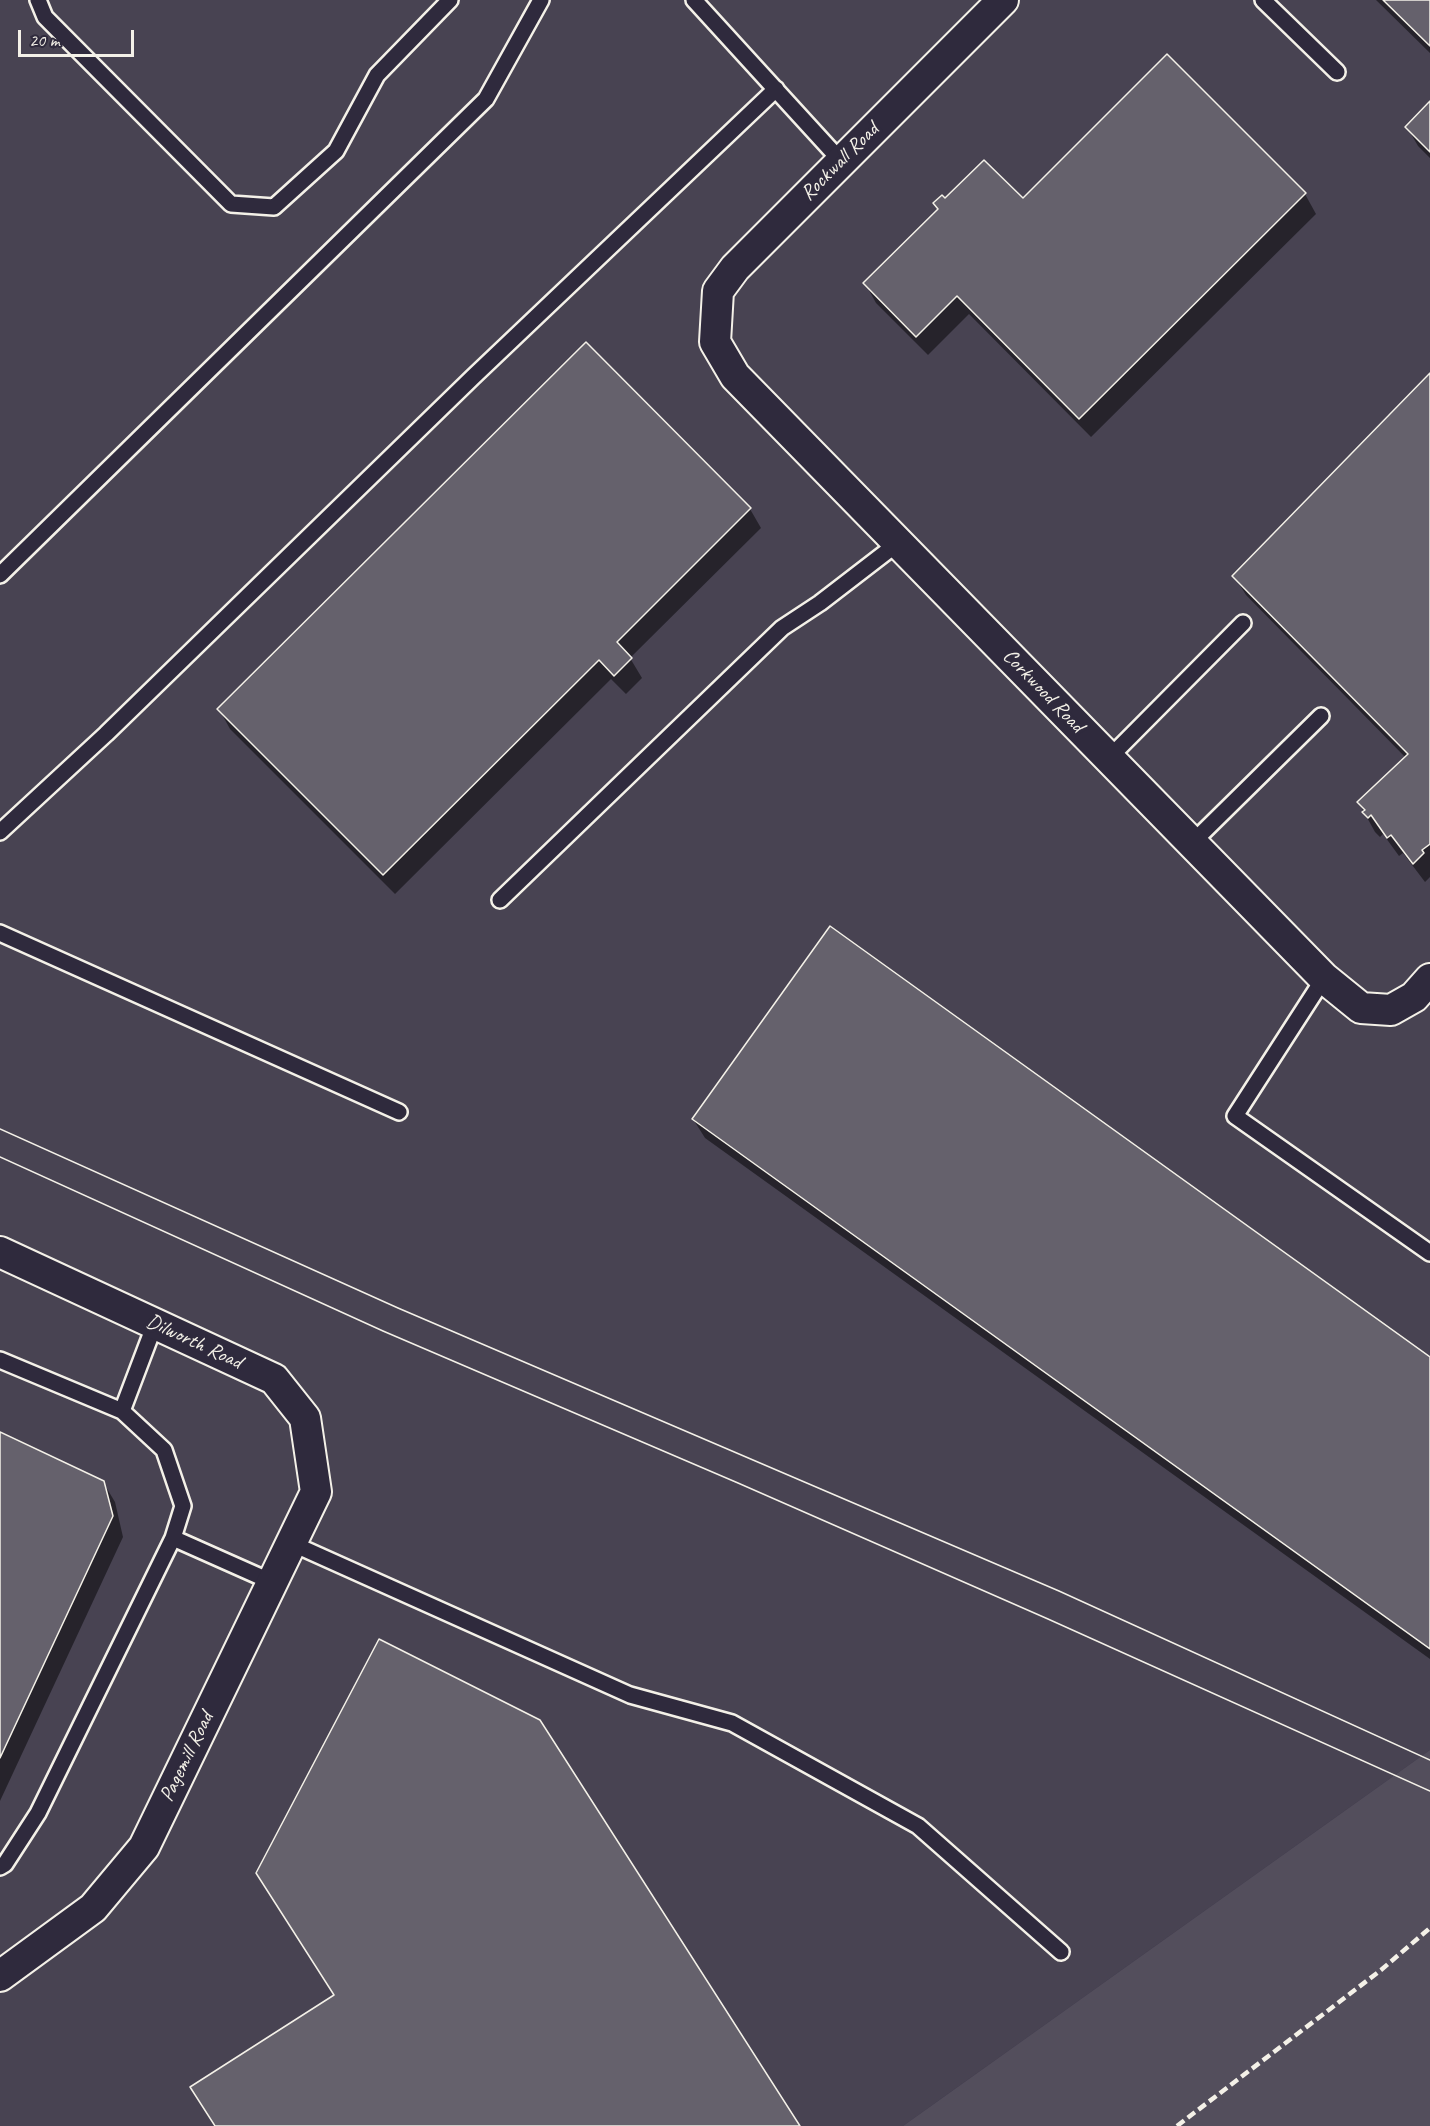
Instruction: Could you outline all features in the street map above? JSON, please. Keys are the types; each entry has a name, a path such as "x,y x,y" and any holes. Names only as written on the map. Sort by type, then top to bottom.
{"street":[{"name":"Rockwall Road","path":"715,342 718,291 735,268 1003,0"},
{"name":"Corkwood Road","path":"715,342 735,376 1324,978 1361,1008 1391,1010 1414,997 1430,980"},
{"name":"Dilworth Road","path":"0,1252 274,1379 306,1418 316,1492"},
{"name":"Pagemill Road","path":"0,1976 93,1908 144,1847 316,1492"}],"lane":[{"path":"38,0 45,17 231,204 274,207 336,151 377,75 450,0"},
{"path":"0,575 486,99 541,0"},
{"path":"694,0 841,161"},
{"path":"1263,0 1337,72"},
{"path":"0,832 106,734 482,369 776,89"},
{"path":"500,900 782,628 820,603 898,543"},
{"path":"1109,758 1243,623"},
{"path":"1192,843 1321,716"},
{"path":"0,933 399,1112"},
{"path":"1324,978 1235,1116 1430,1253"},
{"path":"122,1411 155,1324"},
{"path":"0,1360 122,1411 164,1449 183,1506 173,1538 38,1813 5,1864 0,1867"},
{"path":"173,1538 272,1582"},
{"path":"291,1543 630,1695 732,1723 918,1826 1061,1952"}],"shaded area":[{"path":"0,0 1430,0 1430,1750 903,2126 0,2126"},
{"path":"1430,1750 1430,2126 903,2126"}],"building":[{"path":"1383,0 1430,0 1430,46"},
{"path":"1167,54 1306,193 1079,419 957,296 916,337 863,283 938,209 933,203 942,195 945,198 984,160 1023,198"},
{"path":"1430,101 1430,152 1405,127"},
{"path":"586,342 751,508 617,642 632,658 614,676 599,660 383,875 217,709"},
{"path":"1430,373 1430,844 1422,850 1424,853 1413,864 1391,835 1387,838 1371,815 1368,818 1362,812 1365,810 1357,802 1408,754 1232,576"},
{"path":"830,926 1430,1357 1430,1649 692,1119"},
{"path":"0,1432 104,1481 113,1516 0,1758"},
{"path":"379,1639 540,1720 800,2126 215,2126 190,2087 334,1995 256,1873"}],"tram line":[{"path":"0,1129 398,1308 1059,1591 1430,1760"},
{"path":"0,1157 383,1331 1048,1619 1430,1791"}],"railway":[{"path":"1177,2126 1381,1970 1430,1928"}]}
